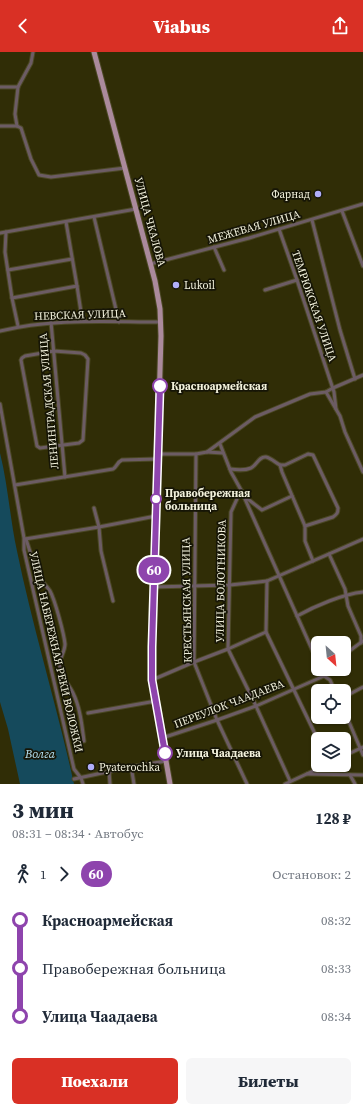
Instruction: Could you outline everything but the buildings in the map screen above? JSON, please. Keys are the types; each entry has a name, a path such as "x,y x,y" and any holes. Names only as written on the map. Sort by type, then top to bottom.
{"main road":[{"name":"УЛИЦА ЧКАЛОВА","path":"94,52 157,293 160,322 160,398 153,587 152,680 170,784"}],"street":[{"path":"17,126 16,114 18,87 31,63 33,52"},
{"path":"0,87 18,87"},
{"path":"0,126 17,126 22,129 31,159 39,175 51,176 125,168"},
{"name":"МЕЖЕВАЯ УЛИЦА","path":"150,264 312,220 363,204"},
{"path":"0,233 136,209"},
{"path":"342,211 363,266"},
{"path":"94,217 119,322"},
{"path":"312,220 340,330 355,379"},
{"path":"66,222 81,312 85,321"},
{"name":"ТЕМРЮКСКАЯ УЛИЦА","path":"278,229 297,280 333,388 336,410"},
{"path":"6,232 5,252 18,326"},
{"path":"214,247 224,270"},
{"path":"8,270 72,259"},
{"path":"265,290 297,280"},
{"path":"12,298 77,286"},
{"name":"НЕВСКАЯ УЛИЦА","path":"0,331 18,326 51,322 160,322"},
{"name":"ЛЕНИНГРАДСКАЯ УЛИЦА","path":"51,322 65,477"},
{"path":"54,351 81,353 85,354 88,359 83,440 79,443 62,445 40,448 38,446 21,360 25,356 54,351"},
{"path":"207,452 255,417 310,394 326,392 363,375"},
{"path":"326,392 340,416 345,432 363,472"},
{"name":"УЛИЦА НАБЕРЕЖНАЯ РЕКИ ВОЛОЖКИ","path":"0,404 25,538 24,550 74,769 81,778 83,784"},
{"path":"220,444 311,647"},
{"path":"14,485 113,469 116,467 118,462 122,460 207,452 224,453"},
{"name":"КРЕСТЬЯНСКАЯ УЛИЦА","path":"196,454 194,662 217,720 247,784"},
{"path":"230,469 240,471 248,469 253,467 261,458 264,457 280,465 311,454 314,457 338,508 338,511 333,517 305,526"},
{"path":"280,465 305,526 304,541 313,561"},
{"name":"УЛИЦА БОЛОТНИКОВА","path":"241,490 231,512 228,649 290,781"},
{"path":"244,498 262,510 292,496"},
{"path":"94,508 99,527 101,551 114,601"},
{"path":"84,741 74,694 60,666 65,645 60,620 51,593 37,574 25,538 99,527 156,516"},
{"path":"153,587 230,585 267,581 363,540"},
{"path":"329,554 345,589 348,606 362,642 351,650"},
{"path":"267,581 266,632 314,732"},
{"path":"297,616 314,607 363,592"},
{"path":"152,680 266,632"},
{"path":"324,676 330,680 332,684"},
{"name":"ПЕРЕУЛОК ЧААДАЕВА","path":"162,738 256,706 324,676"},
{"path":"351,693 363,687"},
{"path":"88,713 156,701"},
{"path":"351,724 362,747 363,755"},
{"path":"351,752 362,747"},
{"path":"74,779 166,760"},
{"path":"132,766 134,784"},
{"path":"109,771 110,784"},
{"path":"285,784 311,772"},
{"path":"307,774 363,775"},
{"path":"350,775 355,784"}],"water":[{"name":"Волга","path":"0,453 23,580 74,784 20,784 8,729 0,702"}],"bus line":[{"name":"60","path":"160,386 152,680 165,753"}],"place":[{"name":"Фарнад","path":"318,194"},
{"name":"Lukoil","path":"176,285"},
{"name":"Красноармейская","path":"160,386"},
{"name":"Правобережная больница","path":"156,499"},
{"name":"Улица Чаадаева","path":"165,753"},
{"name":"Pyaterochka","path":"91,767"}]}
